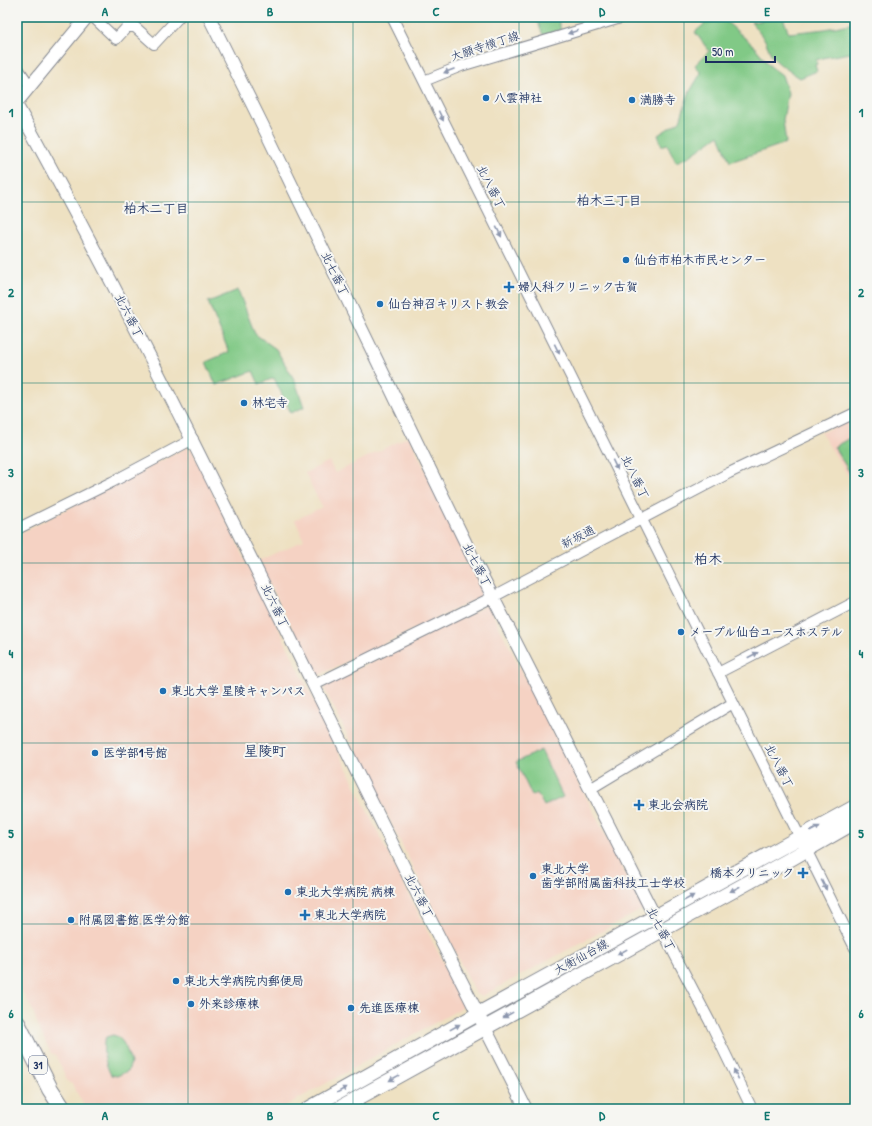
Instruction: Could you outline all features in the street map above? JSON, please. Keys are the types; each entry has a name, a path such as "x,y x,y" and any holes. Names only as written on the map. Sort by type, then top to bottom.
{"main road":[{"name":"大衡仙台線","path":"338,1109 662,930 804,844 855,807"},
{"name":"大衡仙台線","path":"308,1109 655,917 804,844 855,822"},
{"name":"31","path":"17,1023 59,1108"}],"street":[{"path":"17,102 87,17"},
{"path":"94,17 116,39 127,27 135,27 154,44 179,17"},
{"name":"北七番丁","path":"209,17 493,596 752,1109"},
{"name":"北八番丁","path":"392,17 855,948"},
{"name":"大願寺横丁線","path":"424,81 460,66 624,17"},
{"path":"17,67 30,86"},
{"name":"北六番丁","path":"17,106 61,185 192,439 526,1109"},
{"name":"新坂通","path":"314,685 493,596 729,473 855,413"},
{"path":"17,529 112,482 192,439"},
{"path":"718,673 855,602"},
{"path":"590,789 733,703"}],"shaded area":[{"path":"855,417 855,487 821,433"},
{"name":"東北大学 星陵キャンパス","path":"409,436 484,593 481,597 317,676 258,561 304,540 295,520 322,507 305,473 329,461 335,473"},
{"name":"東北大学 星陵キャンパス","path":"190,446 385,847 465,1006 280,1109 86,1109 72,1084 68,1082 56,1056 51,1053 39,1029 33,1011 23,993 17,986 17,535"},
{"name":"東北大学 星陵キャンパス","path":"488,605 643,909 482,996 476,994 324,688 327,684"}],"green space":[{"path":"536,17 557,17 561,30 543,35"},
{"path":"713,17 721,17 754,46 770,66 782,75 788,93 783,120 786,143 730,162 719,135 690,156 676,162 667,144 662,146 658,135 680,121 689,93 701,73 695,65 709,51 695,32"},
{"path":"783,18 789,33 825,29 855,23 855,56 852,57 851,53 816,60 817,64 815,65 817,71 800,78 772,57 765,40 751,22"},
{"path":"238,290 255,334 276,349 295,381 304,407 291,413 274,378 259,384 253,371 216,385 206,362 229,352 208,302"},
{"path":"853,436 855,441 855,481 834,447"},
{"path":"541,750 563,797 544,806 537,793 532,796 516,762"},
{"path":"113,1035 117,1036 123,1042 131,1063 128,1071 117,1076 111,1075 107,1067 104,1051 104,1041 106,1037"}],"place":[{"name":"八雲神社","path":"486,98"},
{"name":"満勝寺","path":"632,100"},
{"name":"仙台市柏木市民センター","path":"626,260"},
{"name":"婦人科クリニック古賀","path":"509,287"},
{"name":"仙台神召キリスト教会","path":"380,304"},
{"name":"林宅寺","path":"244,403"},
{"name":"メープル仙台ユースホステル","path":"681,632"},
{"name":"東北大学 星陵キャンパス","path":"163,691"},
{"name":"医学部1号館","path":"95,753"},
{"name":"東北会病院","path":"639,805"},
{"name":"橋本クリニック","path":"803,873"},
{"name":"東北大学 歯学部附属歯科技工士学校","path":"533,876"},
{"name":"東北大学病院 病棟","path":"288,892"},
{"name":"東北大学病院","path":"305,915"},
{"name":"附属図書館 医学分館","path":"71,920"},
{"name":"東北大学病院内郵便局","path":"176,981"},
{"name":"外来診療棟","path":"191,1004"},
{"name":"先進医療棟","path":"351,1008"}],"district":[{"name":"柏木三丁目","path":"609,200"},
{"name":"柏木二丁目","path":"156,208"},
{"name":"柏木","path":"708,559"},
{"name":"星陵町","path":"265,751"}]}
